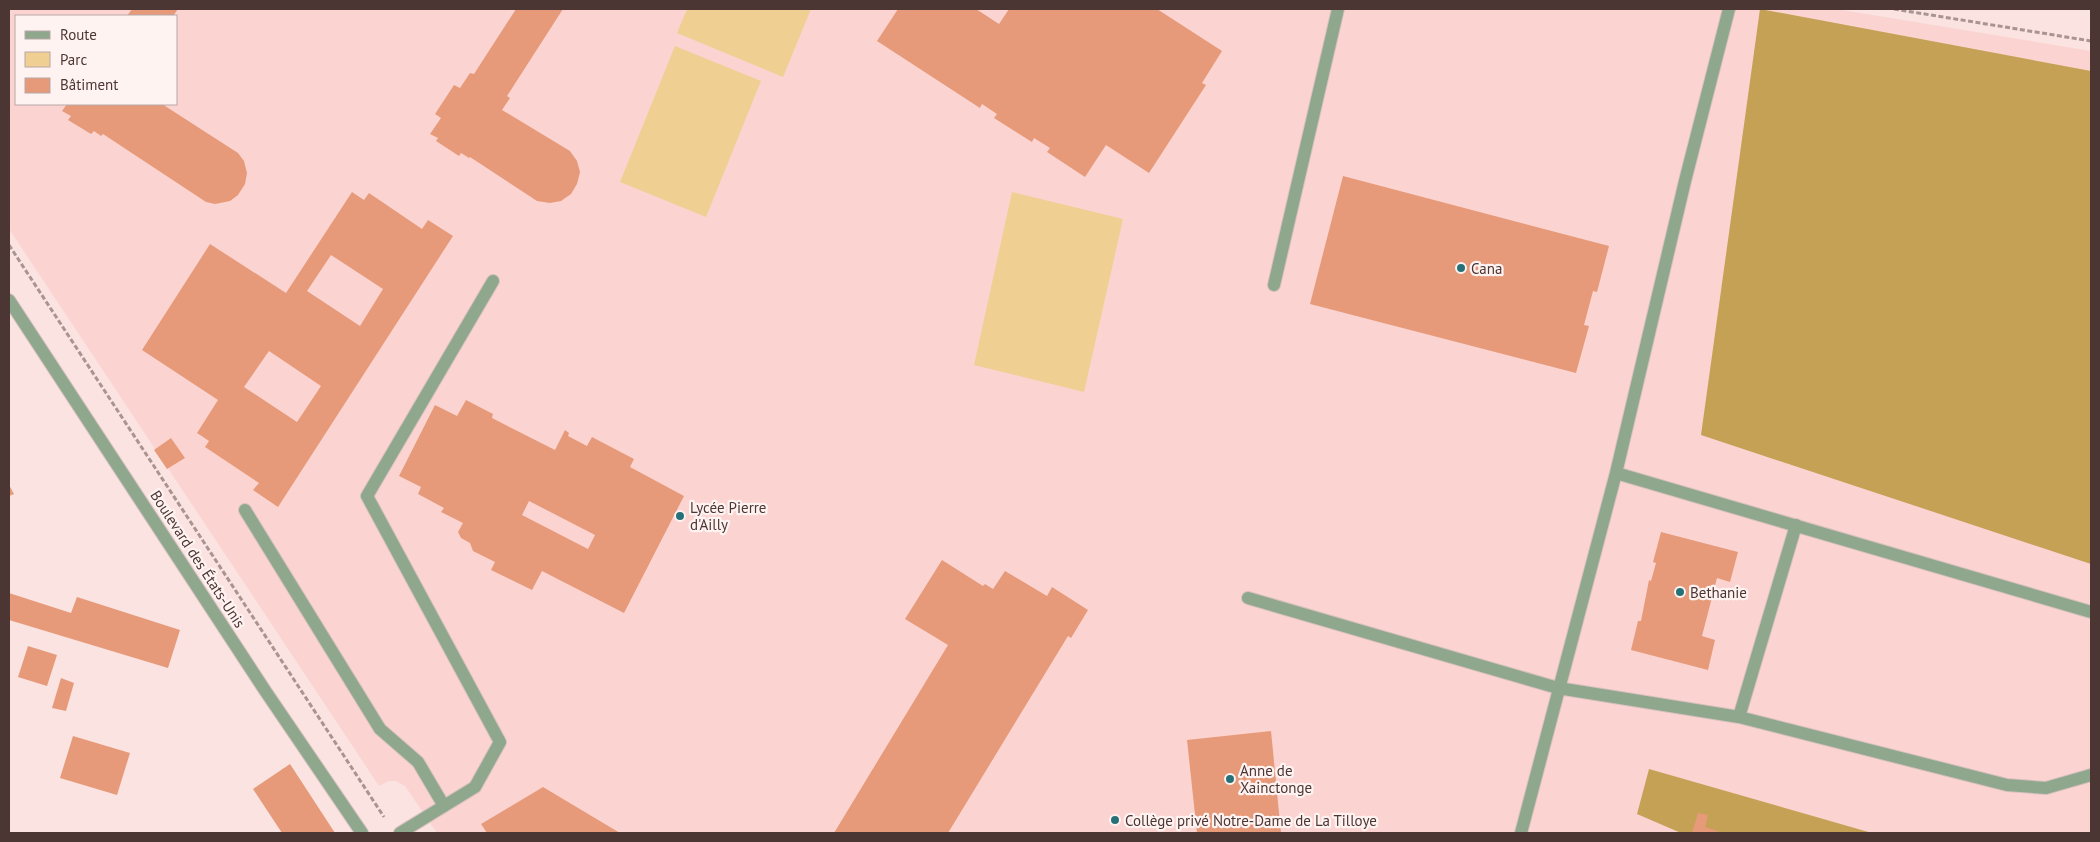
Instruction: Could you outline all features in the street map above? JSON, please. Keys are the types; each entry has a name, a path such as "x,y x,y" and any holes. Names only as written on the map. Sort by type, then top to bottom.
{"street":[{"path":"1274,285 1338,9"},
{"path":"1521,833 1616,473 1685,181 1729,9"},
{"path":"400,833 475,788 500,742 367,496 493,282"},
{"name":"Boulevard des États-Unis","path":"9,300 261,684 362,833"},
{"path":"1616,473 2091,612"},
{"path":"245,510 380,729 418,762 444,806"},
{"path":"1739,718 1796,525"},
{"path":"1248,598 1558,688 1739,718 2007,785 2046,788 2091,775"}],"path":[{"path":"1894,9 2091,41"},
{"path":"9,245 388,825"}],"shaded area":[{"path":"9,9 1836,9 2091,51 2091,833 437,833 405,786 396,781 389,781 379,786 9,229"},
{"path":"1760,9 2091,71 2091,564 1701,435"},
{"path":"1649,769 1872,833 1681,833 1637,814"}],"green space":[{"path":"687,9 811,9 783,77 677,33"},
{"path":"675,46 761,81 706,217 620,182"},
{"path":"1012,192 1123,219 1084,392 974,365"}],"building":[{"path":"132,9 178,9 174,15 128,15"},
{"path":"516,9 563,9 507,96 510,98 502,110 570,151 577,161 580,172 577,184 571,194 561,201 550,203 537,201 470,157 461,153 459,156 436,141 438,138 430,134 441,118 435,114 454,85 460,88 470,73 474,74"},
{"path":"898,9 976,9 999,24 1009,9 1157,9 1222,51 1202,83 1206,85 1149,173 1106,145 1085,177 1047,152 1050,148 1034,138 1032,142 994,118 997,114 982,104 980,108 877,41"},
{"path":"66,105 164,105 238,153 244,161 247,173 245,184 238,195 230,201 215,204 206,202 103,134 101,136 94,131 91,134 68,120 71,116 62,111"},
{"name":"Cana","path":"1343,176 1609,246 1597,292 1593,291 1584,325 1589,326 1576,373 1310,304"},
{"path":"352,192 364,200 369,193 422,229 428,220 453,236 278,507 253,490 259,483 205,447 209,441 197,433 218,400 142,350 210,244 286,293","holes":["331,255 383,289 360,326 307,291","269,351 321,386 297,422 244,387"]},
{"path":"466,400 493,414 492,418 555,450 565,430 569,433 568,436 587,446 592,437 634,459 630,467 684,496 624,613 542,571 532,590 491,570 495,562 473,551 470,543 461,538 458,532 463,523 441,512 444,508 418,494 421,487 399,476 435,405 457,416","holes":["529,501 595,535 588,549 522,515"]},
{"path":"171,438 185,458 167,469 154,450"},
{"path":"9,485 14,494 9,496"},
{"name":"Bethanie","path":"1661,532 1738,552 1730,582 1717,578 1702,636 1715,640 1708,670 1631,650 1638,621 1641,621 1649,580 1651,581 1656,563 1653,562"},
{"path":"942,560 983,586 985,584 993,589 1005,571 1047,596 1052,587 1088,610 1071,638 1068,636 948,833 834,833 948,645 905,619"},
{"path":"9,593 71,613 77,597 180,630 168,668 9,620"},
{"path":"28,646 57,655 47,686 18,677"},
{"path":"61,678 74,683 66,711 52,708"},
{"name":"Anne de Xainctonge","path":"1271,731 1281,833 1197,833 1187,740"},
{"path":"73,736 130,753 117,795 60,778"},
{"path":"290,764 335,833 282,833 253,789"},
{"path":"543,787 620,833 487,833 481,824"},
{"path":"1698,813 1708,815 1705,827 1723,833 1692,833"}],"place":[{"name":"Cana","path":"1461,268"},
{"name":"Lycée Pierre d'Ailly","path":"680,516"},
{"name":"Bethanie","path":"1680,592"},
{"name":"Anne de Xainctonge","path":"1230,779"},
{"name":"Collège privé Notre-Dame de La Tilloye","path":"1115,820"}]}
